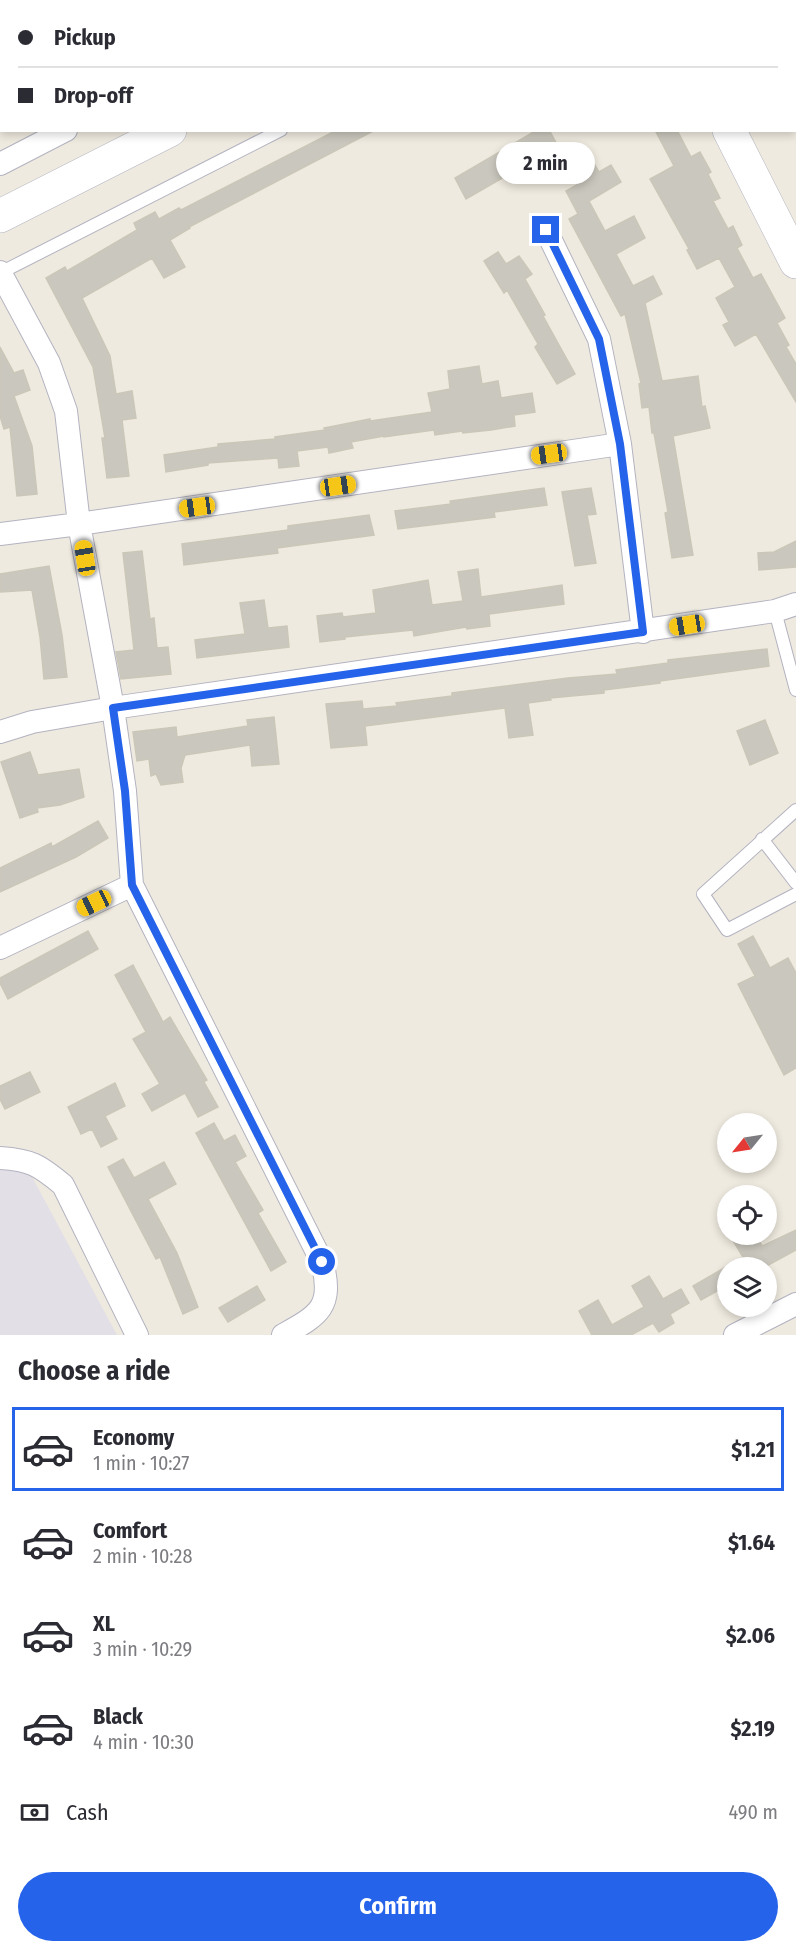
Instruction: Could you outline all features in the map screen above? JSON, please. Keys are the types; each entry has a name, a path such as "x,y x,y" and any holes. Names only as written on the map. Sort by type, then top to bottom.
{"street":[{"path":"0,164 62,132"},
{"path":"0,216 166,132"},
{"path":"730,132 796,262"},
{"path":"546,230 599,339 620,444 643,632"},
{"path":"0,272 49,363 63,403 79,524 113,708 125,791 132,885 322,1262 327,1282 324,1304 311,1319 283,1335"},
{"path":"0,534 620,444"},
{"path":"0,732 32,722 113,708 643,632 785,607"},
{"path":"0,948 132,885"},
{"path":"0,1158 22,1159 43,1168 63,1185 137,1335"},
{"path":"735,1335 796,1304"}],"lane":[{"path":"0,272 277,132"},
{"path":"785,607 796,690"},
{"path":"796,810 703,894 727,930 796,894"},
{"path":"762,839 796,883"}],"shaded area":[{"path":"22,1158 117,1335 0,1335 0,1170"}],"building":[{"path":"333,132 371,132 189,227 170,240 185,267 164,278 152,258 82,298 110,356 116,394 132,391 136,418 122,420 129,476 107,478 102,438 105,438 93,367 46,278 65,267 67,271 137,230 134,223 155,212 159,219 179,208 181,210"},
{"path":"534,132 550,132 558,146 466,199 455,178"},
{"path":"656,132 678,132 691,157 700,152 711,172 708,174 720,198 713,201 728,229 733,226 742,245 737,248 753,278 761,274 785,318 777,323 789,345 786,347 796,364 796,402 756,334 735,346 723,325 729,322 716,298 735,287 719,258 697,269 687,250 689,249 650,179 674,166"},
{"path":"586,151 599,172 611,165 621,182 589,201 605,231 634,216 645,238 616,254 633,286 653,276 662,294 645,303 662,381 698,376 702,407 705,406 710,428 673,436 693,555 672,558 665,513 668,512 649,407 642,408 639,384 641,383 625,314 621,316 569,219 578,214 566,191 582,182 569,161"},
{"path":"498,252 506,264 519,256 532,274 525,279 575,374 557,384 535,347 538,344 507,290 504,293 484,261"},
{"path":"0,347 14,373 23,370 30,390 14,396 32,446 37,494 17,496 10,427 4,429 0,416"},
{"path":"479,366 482,384 498,381 501,398 532,393 535,412 514,415 515,426 491,430 435,435 434,430 351,442 353,448 329,453 328,447 297,451 299,466 279,468 278,458 208,463 208,465 166,472 164,455 218,447 218,444 275,439 275,437 325,430 324,428 370,419 370,421 432,412 428,393 450,389 448,371"},
{"path":"544,488 547,505 494,512 495,517 398,529 395,511"},
{"path":"591,488 596,514 587,515 596,563 575,566 562,492"},
{"path":"369,515 374,535 277,548 278,553 184,565 182,544 288,530 288,526"},
{"path":"796,541 796,567 759,570 758,553 774,552"},
{"path":"142,551 150,619 154,618 157,648 168,647 171,674 121,679 116,652 134,650 123,553"},
{"path":"49,566 67,677 44,679 32,590 0,592 0,574"},
{"path":"478,569 481,597 562,585 564,604 489,614 490,626 467,629 466,627 414,636 413,630 320,642 317,616 342,613 343,617 376,613 373,590 428,580 432,605 463,601 458,572"},
{"path":"264,600 268,628 287,626 289,647 197,658 195,640 245,634 240,603"},
{"path":"767,649 769,666 528,703 533,735 509,738 505,708 365,726 367,745 331,748 326,704 362,701 363,709 397,706 396,703 452,696 452,693 617,674 616,670 668,663 668,660"},
{"path":"274,717 279,764 252,766 250,745 185,755 181,768 183,782 161,785 156,774 151,776 149,759 137,761 133,732 176,727 177,737 248,726 247,720"},
{"path":"765,720 778,753 750,765 737,731"},
{"path":"30,752 38,775 79,769 84,797 60,805 37,808 38,812 20,818 1,762"},
{"path":"98,821 108,838 76,857 0,892 0,868 51,843 52,847"},
{"path":"88,931 98,949 8,999 0,978"},
{"path":"753,936 770,968 788,958 796,973 796,1068 784,1075 738,984 755,976 738,944"},
{"path":"133,965 163,1022 170,1017 207,1080 204,1082 218,1107 198,1117 185,1093 152,1111 142,1094 160,1084 133,1039 146,1032 115,975"},
{"path":"30,1072 40,1092 5,1109 0,1099 0,1086"},
{"path":"115,1083 125,1106 105,1116 117,1139 101,1147 92,1129 81,1134 68,1107"},
{"path":"214,1123 224,1141 235,1135 246,1156 235,1162 263,1210 258,1213 286,1262 271,1271 196,1133"},
{"path":"123,1159 134,1178 164,1162 176,1184 148,1199 177,1253 198,1307 183,1314 160,1257 156,1259 108,1167"},
{"path":"796,1230 796,1250 777,1260 777,1257 743,1257 736,1245 777,1245 777,1239"},
{"path":"717,1272 717,1291 701,1300 693,1286"},
{"path":"649,1276 663,1299 681,1289 689,1303 670,1314 674,1323 659,1332 653,1323 631,1335 592,1335 579,1311 598,1300 612,1325 644,1307 632,1286"},
{"path":"257,1286 265,1300 228,1322 219,1308"}],"route":[{"path":"322,1262 132,885 125,791 113,708 643,632 620,444 599,339 546,230"}]}
